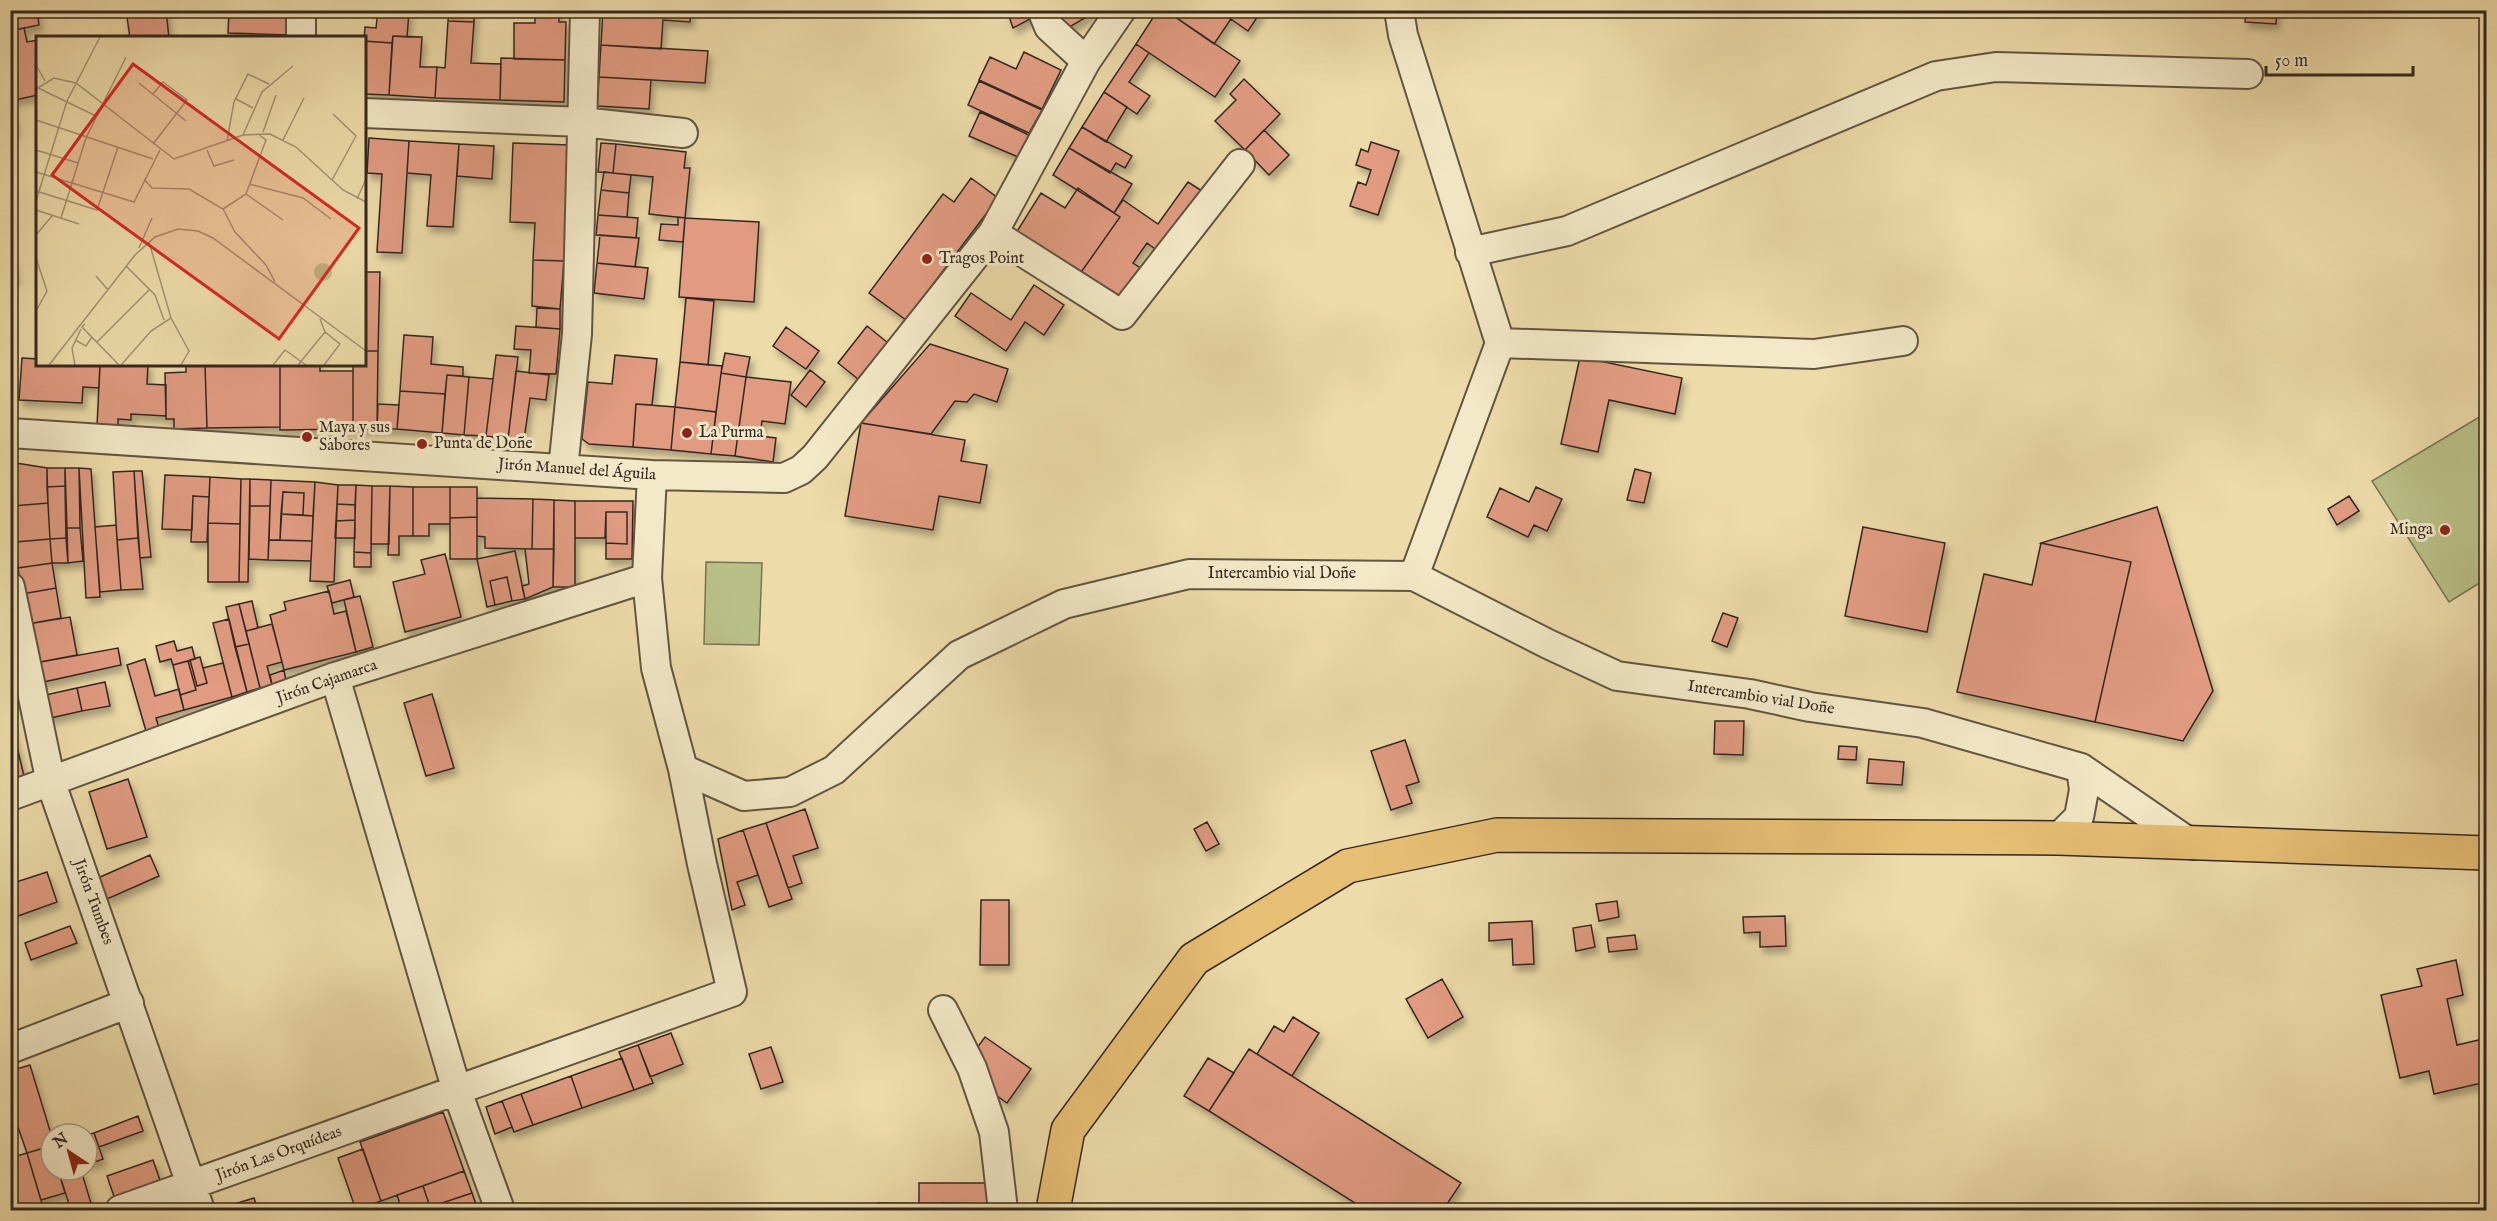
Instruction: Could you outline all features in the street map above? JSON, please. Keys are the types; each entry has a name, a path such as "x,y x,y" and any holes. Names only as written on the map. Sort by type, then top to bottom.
{"highway":[{"path":"1059,1208 1068,1130 1194,959 1348,866 1497,835 2058,838 2193,845 2487,853"}],"street":[{"path":"301,10 301,36"},
{"path":"563,469 577,334 585,10"},
{"path":"1042,10 1049,27 1086,61"},
{"path":"1121,10 1086,61 993,233 1122,315 1240,164"},
{"path":"1399,10 1403,35 1500,343 1414,576"},
{"path":"1470,252 1567,231 1936,76 1996,67 2248,74"},
{"path":"366,112 582,122 683,133"},
{"name":"Jirón Manuel del Águila","path":"10,434 652,475 784,478 801,470 815,457 993,233"},
{"path":"1500,343 1814,354 1903,341"},
{"path":"652,475 647,579 656,668 683,768"},
{"name":"Intercambio vial Doñe","path":"683,768 744,796 790,792 834,770 959,655 1064,604 1189,574 1414,576 1617,676 1750,694 1810,707 1923,723 2081,768 2193,845"},
{"name":"Jirón Cajamarca","path":"10,796 51,783 335,677 647,579"},
{"name":"Jirón Tumbes","path":"10,587 51,783 196,1198"},
{"path":"335,677 447,1094 500,1210"},
{"name":"Jirón Las Orquídeas","path":"120,1210 196,1198 447,1094 732,992 702,864 683,768"},
{"path":"2058,838 2079,817 2084,790 2081,768"},
{"path":"10,1049 129,1003"},
{"path":"943,1010 972,1068 994,1132 1003,1210"}],"green space":[{"name":"Minga","path":"2486,413 2486,579 2449,602 2372,481"},
{"path":"706,562 762,563 759,645 704,644"}],"building":[{"path":"10,10 37,10 39,25 10,31"},
{"path":"126,10 166,10 169,36 130,36"},
{"path":"229,10 292,10 291,35 228,33"},
{"path":"378,10 409,12 407,37 393,36 392,43 366,41 365,27 376,28"},
{"path":"449,10 474,10 474,22 448,21"},
{"path":"535,10 559,10 559,22 566,22 565,60 514,59 514,23 535,23"},
{"path":"603,10 691,10 690,22 663,20 661,49 601,45"},
{"path":"1007,10 1034,10 1036,16 1013,28"},
{"path":"1052,10 1094,10 1095,12 1061,32"},
{"path":"1158,10 1165,10 1240,61 1215,97 1136,44"},
{"path":"1165,10 1218,10 1231,19 1214,44"},
{"path":"1218,10 1262,10 1248,31"},
{"path":"2246,10 2277,10 2276,24 2245,22"},
{"path":"448,21 474,22 471,63 501,64 500,100 435,98 437,67 445,68"},
{"path":"24,28 27,42 36,40 36,95 10,101 10,31"},
{"path":"393,36 422,37 420,67 437,67 435,98 389,95"},
{"path":"366,41 392,43 389,95 366,94"},
{"path":"1136,44 1149,53 1129,82 1150,96 1137,114 1104,92"},
{"path":"601,45 708,51 705,83 599,77"},
{"path":"1024,52 1061,70 1042,109 979,80 990,57 1016,69"},
{"path":"501,58 565,60 564,102 500,100"},
{"path":"599,77 651,80 649,109 597,106"},
{"path":"1244,79 1280,114 1245,150 1215,121 1236,100 1230,94"},
{"path":"979,81 1042,110 1029,133 968,105"},
{"path":"1104,92 1127,107 1106,142 1082,127"},
{"path":"10,103 16,132 10,133"},
{"path":"980,112 1029,135 1018,157 969,136"},
{"path":"1082,127 1132,156 1125,168 1116,163 1110,173 1069,148"},
{"path":"1264,130 1289,155 1269,175 1245,150"},
{"path":"369,138 409,141 402,253 377,252 382,174 367,173"},
{"path":"409,141 459,144 453,227 427,226 431,175 407,173"},
{"path":"1371,142 1399,151 1378,215 1350,206 1358,182 1366,185 1371,170 1356,165 1361,149 1368,152"},
{"path":"513,143 569,145 564,261 533,260 535,223 510,222"},
{"path":"601,143 616,144 613,173 598,172"},
{"path":"459,144 494,146 492,179 457,176"},
{"path":"616,144 686,152 684,168 690,168 685,218 649,214 653,177 613,173"},
{"path":"1069,148 1132,184 1114,213 1053,175"},
{"path":"604,172 631,175 629,193 601,190"},
{"path":"971,178 998,198 906,320 869,293 943,194 954,202"},
{"path":"1188,182 1202,191 1159,252 1147,243 1133,263 1145,271 1119,308 1077,278 1120,217 1114,213 1123,200 1158,224"},
{"path":"1078,188 1120,217 1077,278 1016,233 1041,193 1065,208"},
{"path":"601,190 629,193 627,217 598,215"},
{"path":"598,215 638,218 636,238 596,235"},
{"path":"678,217 685,218 683,242 659,240 661,224 678,225"},
{"path":"685,218 759,222 754,302 679,297"},
{"path":"600,235 639,238 635,267 597,263"},
{"path":"12,258 16,279 10,281 10,259"},
{"path":"533,260 564,261 560,309 532,306"},
{"path":"597,263 648,268 644,299 594,293"},
{"path":"366,272 380,272 378,351 366,351"},
{"path":"1034,285 1064,305 1044,335 1025,322 1006,351 955,316 971,293 1011,320"},
{"path":"686,298 714,301 708,365 680,362"},
{"path":"537,308 560,309 560,329 536,327"},
{"path":"516,326 560,329 556,374 529,373 531,350 514,349"},
{"path":"867,326 888,343 858,379 838,363"},
{"path":"786,327 819,351 806,369 773,346"},
{"path":"404,335 433,337 431,364 463,367 463,376 447,375 445,394 400,391"},
{"path":"930,344 1008,369 997,402 974,394 967,402 955,401 931,434 861,423"},
{"path":"366,351 378,351 377,429 353,429 353,366 366,366"},
{"path":"725,353 750,357 746,377 721,373"},
{"path":"496,355 518,357 508,439 486,436"},
{"path":"615,355 657,359 652,405 636,404 633,447 589,444 582,439 588,382 612,384"},
{"path":"1580,357 1682,378 1675,414 1609,400 1598,452 1561,444"},
{"path":"22,358 36,359 36,366 100,366 99,388 83,387 82,403 19,400"},
{"path":"680,362 722,366 716,412 675,407"},
{"path":"100,366 148,366 147,384 166,385 166,416 131,414 131,420 118,419 118,427 97,426"},
{"path":"186,366 205,366 207,428 174,429 174,419 166,419 165,373 186,372"},
{"path":"205,366 280,366 280,427 207,428"},
{"path":"280,366 320,366 320,371 353,371 353,429 280,430"},
{"path":"810,370 825,382 806,407 791,395"},
{"path":"516,371 549,375 546,400 530,398 524,440 508,439"},
{"path":"721,373 746,377 735,456 711,454"},
{"path":"447,375 469,377 464,435 442,433"},
{"path":"469,377 493,379 486,436 464,435"},
{"path":"746,377 791,382 785,424 762,421 760,436 776,438 773,462 735,456"},
{"path":"400,391 445,394 442,433 397,429"},
{"path":"378,404 399,405 397,429 377,429"},
{"path":"636,404 675,407 671,450 633,447"},
{"path":"675,407 716,412 711,454 671,450"},
{"path":"861,423 965,440 961,461 987,465 980,503 939,496 933,530 845,516"},
{"path":"16,463 47,468 48,503 13,506 10,468"},
{"path":"47,468 65,468 65,486 47,487"},
{"path":"65,468 79,468 80,528 67,528"},
{"path":"79,468 91,469 100,597 86,598"},
{"path":"1635,469 1651,473 1644,503 1627,500"},
{"path":"134,471 142,471 151,557 140,558"},
{"path":"134,471 138,538 117,540 113,472"},
{"path":"165,475 210,477 209,497 193,496 192,530 162,529"},
{"path":"210,477 241,479 240,524 208,523"},
{"path":"241,479 250,479 248,582 239,582"},
{"path":"250,479 271,480 270,506 250,506"},
{"path":"271,480 315,482 313,516 303,515 304,493 283,492 280,540 269,540"},
{"path":"315,482 338,485 334,582 310,581"},
{"path":"338,485 356,485 355,505 337,504"},
{"path":"356,485 372,486 371,553 354,552"},
{"path":"65,486 66,538 50,539 47,487"},
{"path":"372,486 390,486 389,544 371,544"},
{"path":"390,486 413,487 413,536 399,536 399,555 388,555"},
{"path":"413,487 450,487 450,524 429,524 429,536 413,536"},
{"path":"450,487 477,487 477,517 450,518"},
{"path":"1536,487 1562,499 1547,531 1534,525 1528,537 1487,517 1500,488 1529,502"},
{"path":"283,492 304,493 303,515 281,514"},
{"path":"193,496 209,497 207,542 191,542"},
{"path":"2349,496 2359,511 2337,525 2328,509"},
{"path":"477,498 533,499 532,549 485,548 485,537 477,536"},
{"path":"533,499 554,500 554,549 532,549"},
{"path":"554,500 575,501 575,587 553,587"},
{"path":"575,501 633,501 632,559 606,559 606,543 627,544 627,512 606,512 605,538 575,538"},
{"path":"48,503 50,539 16,542 13,506"},
{"path":"337,504 355,505 355,520 336,521"},
{"path":"250,506 270,506 268,560 249,559"},
{"path":"2157,507 2213,691 2183,741 2095,722 2131,562 2041,543"},
{"path":"606,512 627,512 627,544 606,543"},
{"path":"281,514 313,516 312,541 280,540"},
{"path":"477,517 477,559 450,559 450,518"},
{"path":"355,520 355,538 335,538 336,521"},
{"path":"208,523 240,524 239,582 208,582"},
{"path":"116,525 121,590 100,592 95,527"},
{"path":"1863,527 1945,543 1927,632 1845,616"},
{"path":"67,528 80,528 83,561 68,563"},
{"path":"66,538 68,563 52,563 50,539"},
{"path":"138,538 143,589 121,590 117,540"},
{"path":"50,539 52,563 18,568 16,542"},
{"path":"269,540 312,541 311,561 268,560"},
{"path":"2041,543 2131,562 2095,722 1957,692 1984,574 2032,585"},
{"path":"525,549 554,549 553,587 525,599 522,586 529,584"},
{"path":"515,551 525,599 512,601 507,577 490,581 495,605 487,607 477,559"},
{"path":"354,552 371,553 371,567 354,567"},
{"path":"445,554 461,617 405,632 393,582 425,574 421,560"},
{"path":"52,563 56,588 22,594 18,568"},
{"path":"507,577 512,601 495,605 490,581"},
{"path":"350,580 354,597 332,603 327,586"},
{"path":"56,588 61,618 28,624 22,594"},
{"path":"329,591 334,614 346,611 356,652 284,670 270,615 286,610 284,602"},
{"path":"360,596 373,647 356,652 344,600"},
{"path":"252,601 258,628 246,631 239,604"},
{"path":"239,604 249,644 235,647 226,607"},
{"path":"1723,613 1738,618 1727,647 1712,641"},
{"path":"70,617 77,655 35,663 28,624"},
{"path":"229,619 247,692 232,697 213,623"},
{"path":"272,624 282,662 267,666 272,685 260,688 246,631"},
{"path":"174,641 177,651 192,647 195,659 173,665 171,659 160,662 156,646"},
{"path":"249,644 260,688 247,692 235,647"},
{"path":"118,648 121,665 39,683 35,663"},
{"path":"200,657 207,683 197,686 190,660"},
{"path":"145,659 155,696 179,689 184,710 156,718 159,728 146,731 127,665"},
{"path":"190,660 197,686 207,683 203,668 223,663 232,697 184,710 180,695 196,690 188,661"},
{"path":"188,661 196,690 180,695 173,665"},
{"path":"284,670 286,681 272,685 270,675"},
{"path":"105,682 110,706 82,711 77,688"},
{"path":"77,688 82,711 46,719 41,696"},
{"path":"432,694 454,768 426,776 404,703"},
{"path":"10,718 25,780 10,784"},
{"path":"1715,721 1744,721 1743,755 1714,754"},
{"path":"1405,740 1419,782 1406,786 1412,803 1391,810 1371,751"},
{"path":"1839,746 1857,747 1856,760 1838,759"},
{"path":"1869,759 1904,762 1902,785 1867,783"},
{"path":"128,779 147,837 107,849 89,792"},
{"path":"805,809 818,848 793,856 802,883 788,888 766,823"},
{"path":"1207,822 1219,844 1206,851 1194,829"},
{"path":"766,823 792,899 769,907 743,830"},
{"path":"743,830 758,875 737,882 745,905 732,910 718,839"},
{"path":"150,855 159,876 107,899 98,878"},
{"path":"47,872 57,902 18,916 10,900 10,884"},
{"path":"981,900 1009,900 1009,965 980,965"},
{"path":"1617,901 1619,917 1599,921 1596,904"},
{"path":"1785,916 1786,946 1760,947 1760,932 1744,933 1743,917"},
{"path":"1532,921 1534,964 1513,965 1512,939 1489,941 1489,923"},
{"path":"1591,925 1595,947 1576,951 1573,928"},
{"path":"70,926 77,943 31,960 25,943"},
{"path":"1635,935 1637,949 1609,952 1607,938"},
{"path":"2456,960 2463,995 2447,999 2457,1045 2483,1039 2486,1054 2486,1082 2434,1094 2429,1071 2400,1078 2381,995 2422,986 2417,969"},
{"path":"1442,979 1463,1017 1428,1038 1406,999"},
{"path":"1293,1017 1319,1033 1292,1076 1257,1054 1274,1026 1284,1032"},
{"path":"671,1033 683,1064 650,1077 638,1045"},
{"path":"985,1037 1031,1069 1007,1103 986,1088 974,1052"},
{"path":"638,1045 653,1083 634,1090 619,1052"},
{"path":"771,1047 783,1082 761,1089 749,1054"},
{"path":"1249,1049 1461,1183 1443,1210 1366,1210 1209,1111"},
{"path":"622,1058 634,1090 582,1108 571,1076"},
{"path":"1208,1058 1234,1073 1209,1111 1184,1096"},
{"path":"30,1065 47,1122 39,1122 39,1150 27,1153 10,1104 10,1071"},
{"path":"571,1076 582,1108 533,1125 521,1094"},
{"path":"521,1094 533,1125 514,1132 502,1101"},
{"path":"502,1101 512,1127 495,1134 486,1107"},
{"path":"443,1112 464,1171 381,1201 360,1142"},
{"path":"138,1116 143,1131 99,1147 99,1131"},
{"path":"99,1147 103,1159 99,1160"},
{"path":"39,1149 39,1182 62,1182 65,1193 41,1200 27,1153"},
{"path":"363,1149 381,1201 356,1210 338,1158"},
{"path":"27,1153 42,1204 16,1210 10,1193 10,1158"},
{"path":"153,1160 162,1186 116,1202 107,1176"},
{"path":"464,1171 472,1193 430,1207 423,1186"},
{"path":"62,1182 85,1182 93,1210 71,1210"},
{"path":"919,1183 987,1183 987,1204 919,1203"},
{"path":"423,1186 431,1210 402,1210 397,1195"},
{"path":"472,1193 478,1210 431,1210 430,1207"},
{"path":"254,1198 258,1210 215,1210"},
{"path":"878,1203 934,1204 934,1210 878,1210"},
{"path":"942,1203 987,1204 987,1210 942,1210"},
{"path":"284,1204 286,1210 263,1210"}],"place":[{"name":"Tragos Point","path":"927,259"},
{"name":"La Purma","path":"687,433"},
{"name":"Maya y sus Sabores","path":"307,437"},
{"name":"Punta de Doñe","path":"422,444"},
{"name":"Minga","path":"2445,530"}]}
